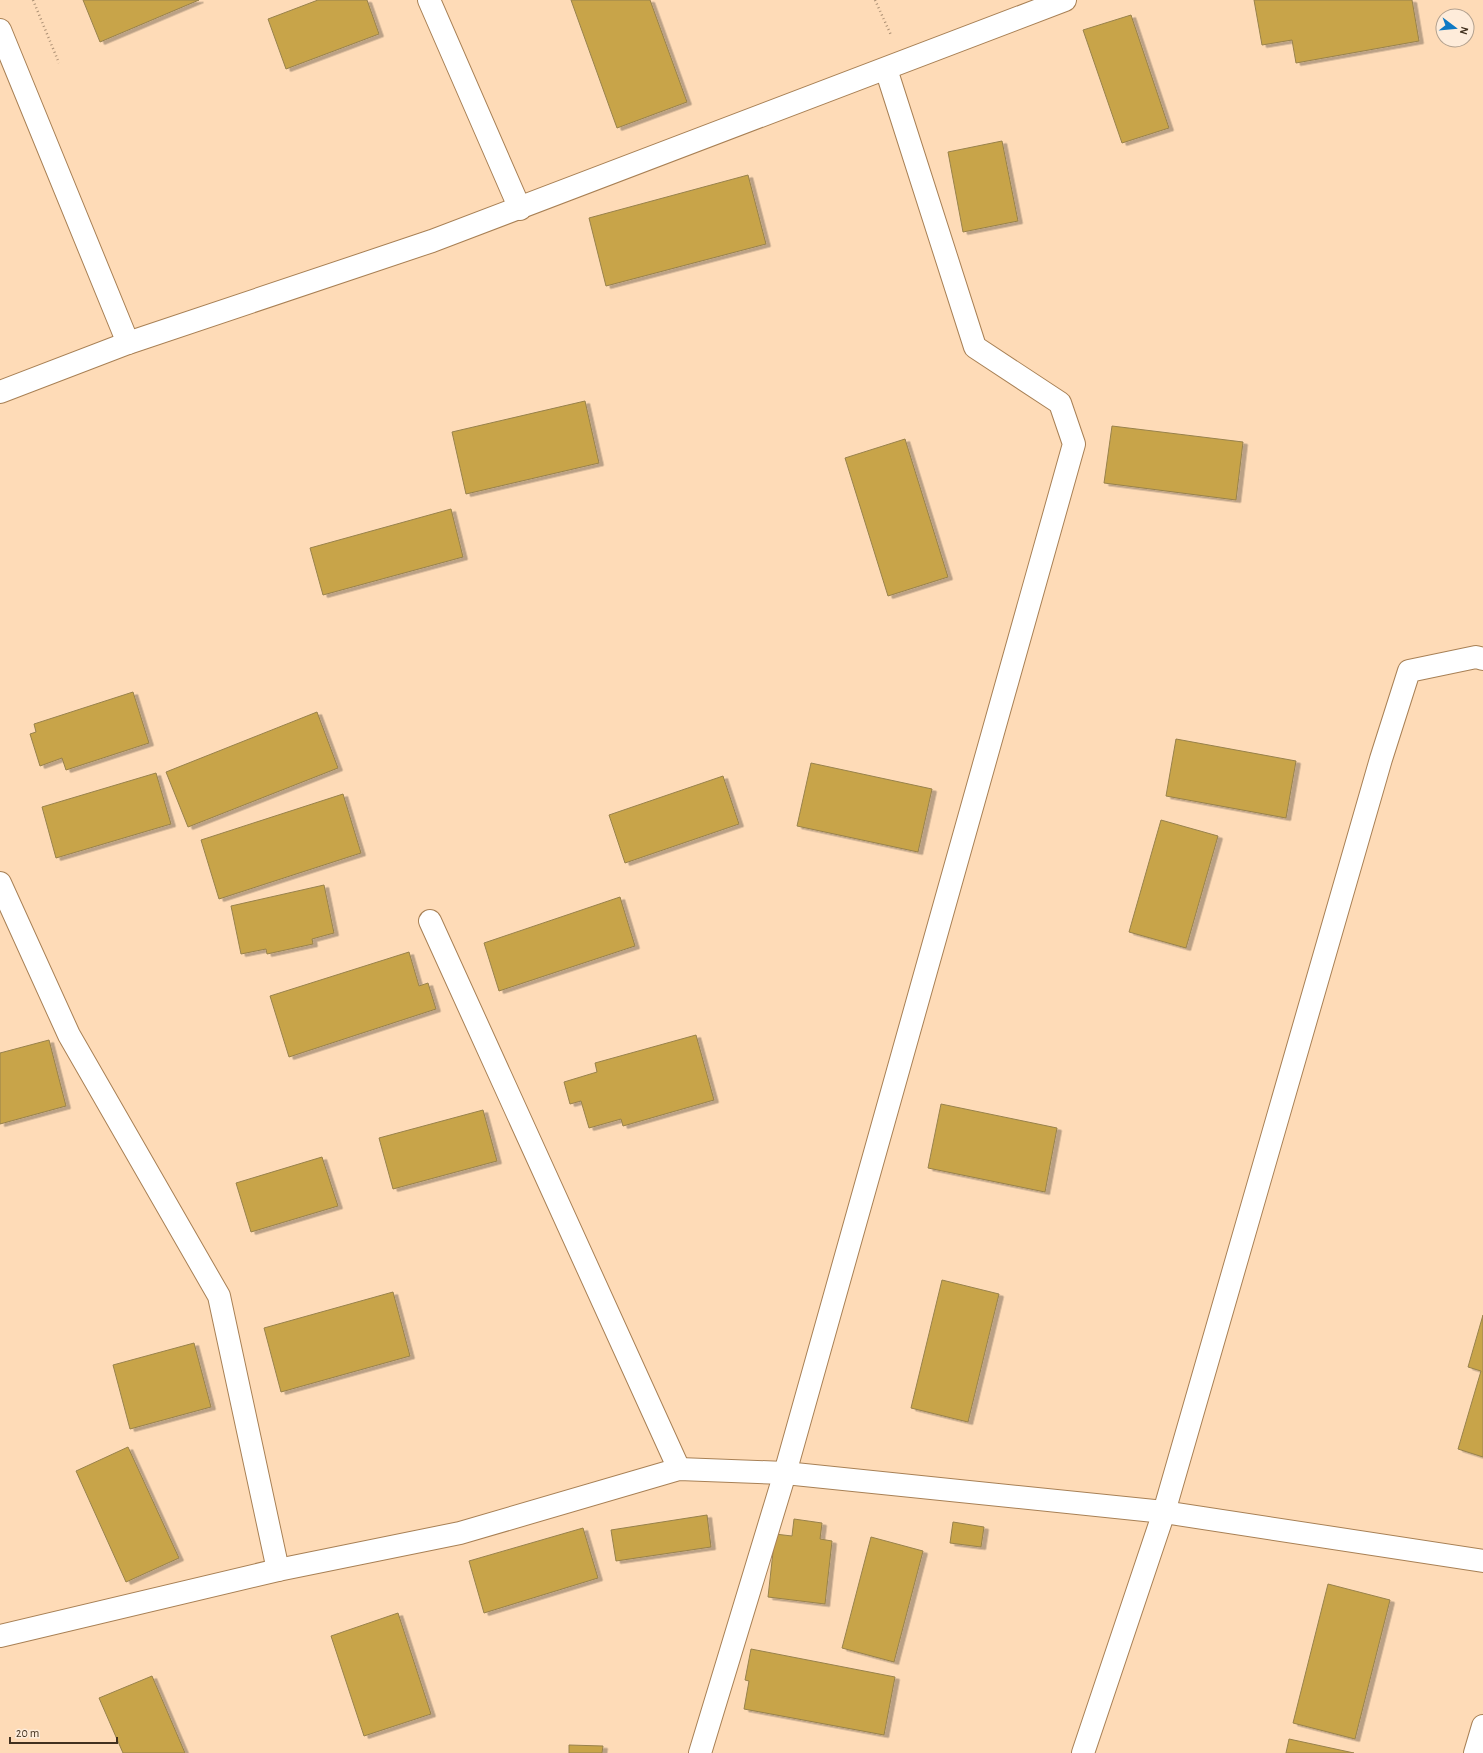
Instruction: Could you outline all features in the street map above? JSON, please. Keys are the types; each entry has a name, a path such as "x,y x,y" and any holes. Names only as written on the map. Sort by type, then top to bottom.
{"street":[{"path":"429,0 520,209"},
{"path":"0,392 128,344 432,241 520,209 1065,0"},
{"path":"0,30 128,344"},
{"path":"700,1753 785,1473 1074,444 1060,403 975,347 895,66"},
{"path":"1083,1753 1164,1512 1376,774 1409,671 1476,657 1483,659"},
{"path":"0,883 69,1035 218,1296 278,1570"},
{"path":"430,922 679,1469"},
{"path":"0,1636 278,1570 460,1533 679,1469 785,1473 1164,1512 1483,1561"},
{"path":"1475,1753 1483,1726"}],"path":[{"path":"34,0 59,62"},
{"path":"875,0 895,66"}],"building":[{"path":"83,0 199,0 100,42"},
{"path":"318,0 367,0 379,34 286,69 268,19"},
{"path":"571,0 650,0 687,102 617,128"},
{"path":"1254,0 1412,0 1419,41 1296,63 1292,40 1262,45"},
{"path":"1131,15 1169,128 1122,143 1083,30"},
{"path":"1002,141 1018,221 963,232 948,152"},
{"path":"748,175 766,244 606,286 589,218"},
{"path":"585,401 599,463 466,494 452,432"},
{"path":"1112,426 1243,442 1236,500 1104,483"},
{"path":"905,439 948,577 888,596 845,458"},
{"path":"451,509 463,557 323,595 310,548"},
{"path":"133,692 149,743 66,770 62,758 40,766 30,734 36,732 34,724"},
{"path":"317,712 338,768 188,827 166,772"},
{"path":"1176,739 1296,761 1286,818 1166,796"},
{"path":"811,763 932,789 918,852 797,826"},
{"path":"156,773 171,824 56,858 42,807"},
{"path":"723,776 739,824 625,863 609,815"},
{"path":"343,794 361,853 219,899 201,840"},
{"path":"1161,820 1218,836 1186,948 1129,932"},
{"path":"324,885 334,933 312,939 313,944 267,954 266,949 241,954 231,906"},
{"path":"620,897 635,946 499,991 484,943"},
{"path":"409,952 419,986 428,983 436,1009 289,1057 270,996"},
{"path":"696,1035 714,1100 623,1126 621,1119 589,1128 581,1101 570,1104 564,1082 597,1072 595,1063"},
{"path":"49,1040 66,1106 0,1124 0,1053"},
{"path":"941,1104 1057,1128 1045,1192 928,1168"},
{"path":"483,1110 497,1161 393,1189 379,1138"},
{"path":"322,1157 338,1206 251,1232 236,1183"},
{"path":"942,1280 999,1294 968,1422 911,1408"},
{"path":"393,1292 410,1356 281,1392 264,1328"},
{"path":"1483,1315 1483,1457 1458,1449 1481,1371 1468,1367"},
{"path":"194,1343 211,1407 130,1429 113,1365"},
{"path":"128,1447 179,1558 126,1582 76,1471"},
{"path":"707,1515 711,1547 616,1561 611,1530"},
{"path":"794,1519 822,1523 820,1539 832,1541 825,1604 768,1597 775,1534 792,1536"},
{"path":"953,1522 984,1527 981,1547 950,1543"},
{"path":"583,1528 598,1578 484,1613 469,1561"},
{"path":"871,1537 923,1551 894,1662 842,1648"},
{"path":"1328,1584 1390,1600 1355,1739 1293,1723"},
{"path":"398,1613 431,1714 364,1736 331,1636"},
{"path":"751,1649 895,1677 884,1735 744,1709 749,1681 745,1680"},
{"path":"152,1676 185,1753 123,1753 99,1698"},
{"path":"1289,1739 1354,1753 1286,1753"},
{"path":"569,1745 603,1746 602,1753 569,1753"}]}
